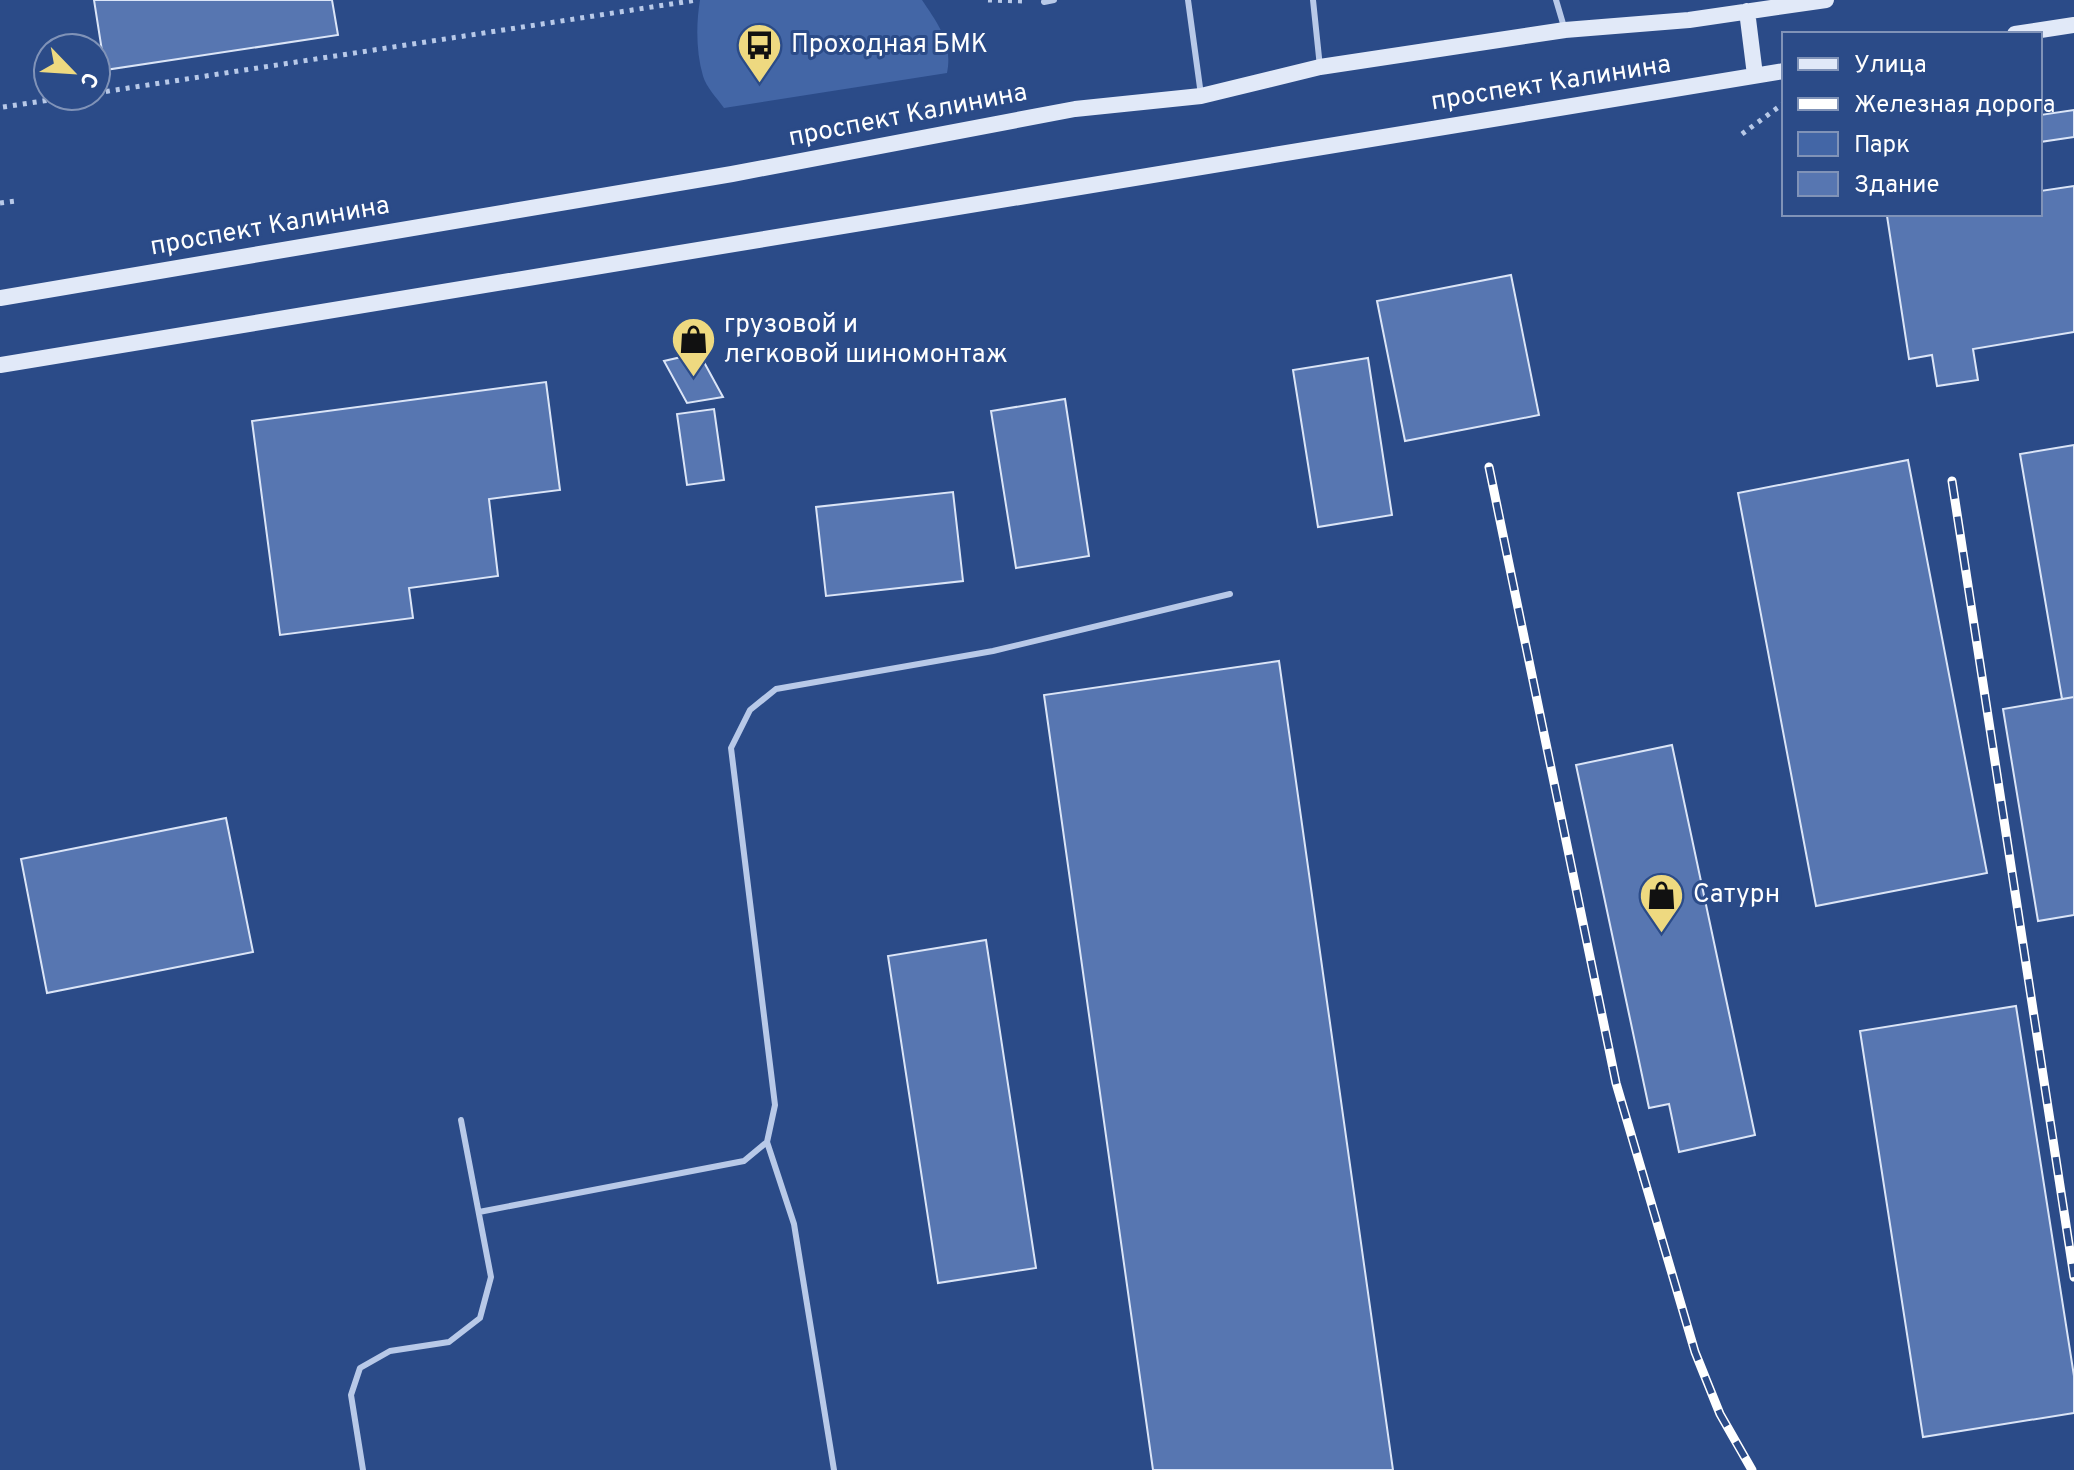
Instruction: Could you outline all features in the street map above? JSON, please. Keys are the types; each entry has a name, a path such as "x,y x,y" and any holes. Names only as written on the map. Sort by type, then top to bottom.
{"main road":[{"name":"проспект Калинина","path":"0,298 732,174 1075,109 1201,96 1320,67 1565,30 1689,20 1826,0"},
{"path":"1747,11 1755,75"},
{"path":"2028,32 2074,25"},
{"name":"проспект Калинина","path":"0,365 1782,71"}],"lane":[{"path":"1044,2 1054,0"},
{"path":"1188,0 1201,96"},
{"path":"1313,0 1320,67"},
{"path":"1556,0 1565,30"},
{"path":"834,1470 794,1224 767,1142 775,1105 731,748 750,710 776,689 993,651 1230,594"},
{"path":"363,1470 351,1395 360,1368 390,1351 449,1342 480,1318 491,1277 461,1120"},
{"path":"479,1212 744,1161 767,1142"}],"path":[{"path":"112,91 697,0"},
{"path":"988,0 1044,2"},
{"path":"3,107 32,103"},
{"path":"1742,134 1782,104"},
{"path":"0,203 16,201"}],"green space":[{"path":"700,0 922,0 946,43 947,73 724,108 707,84 701,67 697,38"}],"building":[{"path":"94,0 332,0 338,35 112,69 112,32 99,32"},
{"path":"2074,110 2074,137 2042,142 2042,115"},
{"path":"2074,186 2074,332 1973,349 1978,380 1937,386 1932,355 1909,359 1887,216 2042,216 2042,191"},
{"path":"1511,275 1539,415 1405,441 1377,301"},
{"path":"699,353 723,397 687,403 664,361"},
{"path":"1368,358 1392,515 1318,527 1293,370"},
{"path":"546,382 560,490 489,499 498,576 409,588 413,618 280,635 252,421"},
{"path":"1065,399 1089,556 1016,568 991,411"},
{"path":"714,409 724,480 687,485 677,414"},
{"path":"2074,445 2074,697 2062,699 2020,454"},
{"path":"1908,460 1987,873 1816,906 1738,493"},
{"path":"953,492 963,581 826,596 816,507"},
{"path":"1279,661 1393,1470 1153,1470 1044,695"},
{"path":"2074,697 2074,915 2038,921 2003,709"},
{"name":"Сатурн","path":"1672,745 1755,1135 1679,1152 1669,1104 1649,1108 1576,765"},
{"path":"226,818 253,952 47,993 21,859"},
{"path":"986,940 1036,1268 938,1283 888,956"},
{"path":"2016,1006 2074,1376 2074,1413 1923,1437 1860,1031"}],"railway":[{"path":"1489,467 1616,1083 1695,1352 1720,1414 1752,1470"},
{"path":"1952,481 2074,1277"}],"place":[{"name":"Проходная БМК","path":"760,84"},
{"name":"грузовой и легковой шиномонтаж","path":"693,379"},
{"name":"Сатурн","path":"1662,934"}]}
